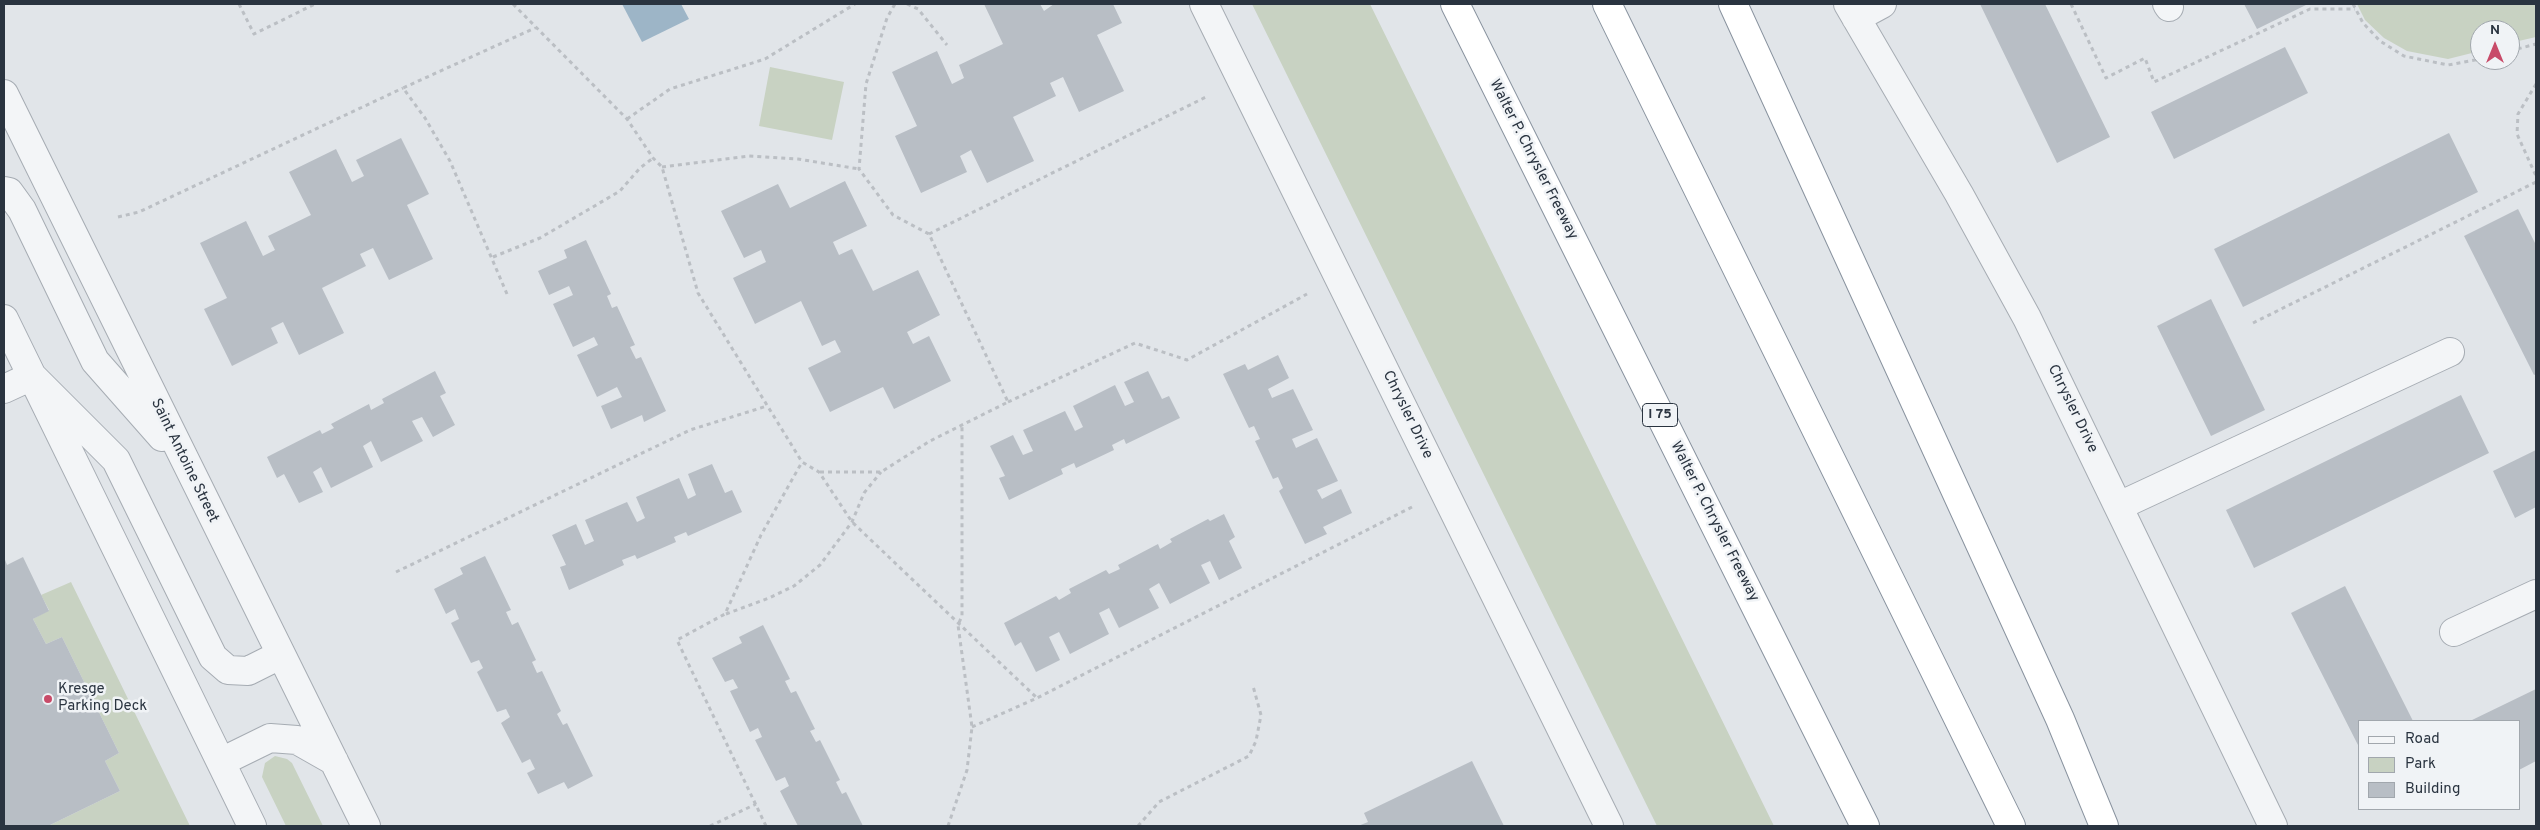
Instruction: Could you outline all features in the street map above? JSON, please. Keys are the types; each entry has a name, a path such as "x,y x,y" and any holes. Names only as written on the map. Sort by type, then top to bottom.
{"highway":[{"name":"Walter P. Chrysler Freeway","path":"1455,4 1865,826"},
{"path":"1607,4 2011,826"},
{"path":"1733,4 2060,719 2104,826"}],"street":[{"name":"Chrysler Drive","path":"1204,4 1609,826"},
{"path":"1852,11 1882,4"},
{"name":"Chrysler Drive","path":"1852,11 1954,186 2026,318 2274,826"},
{"name":"Saint Antoine Street","path":"4,94 366,826"},
{"path":"4,191 9,192 22,210 95,360 186,464"},
{"path":"4,319 252,826"},
{"path":"2119,506 2450,352"},
{"path":"4,389 32,376"},
{"path":"32,376 116,460 213,657 228,670 248,671 280,655"},
{"path":"2454,632 2536,594"},
{"path":"221,762 270,738 297,740 334,761"}],"path":[{"path":"239,4 254,34 315,4"},
{"path":"513,4 626,119 653,158 662,167 698,293 802,462 819,472 852,522 958,625 1037,698"},
{"path":"626,119 670,89 765,59 855,4"},
{"path":"895,4 887,18 866,84 859,169 893,216 928,234 1008,402"},
{"path":"907,4 918,9 947,45"},
{"path":"2071,4 2106,78 2145,58 2154,82 2310,9 2355,9"},
{"path":"2353,4 2363,23 2380,41 2404,56 2448,65 2470,61"},
{"path":"118,217 139,212 535,28"},
{"path":"2520,48 2536,44"},
{"path":"2536,84 2518,114 2517,134 2536,176"},
{"path":"403,88 425,118 450,161 507,294"},
{"path":"928,234 1208,96"},
{"path":"662,167 749,156 798,160 859,169"},
{"path":"492,258 540,238 620,191 640,168 653,158"},
{"path":"2254,323 2536,182"},
{"path":"766,826 677,640 725,614 770,598 794,586 820,565 852,522 864,494 881,472 930,441 1008,402 1135,343 1187,360 1307,294"},
{"path":"396,572 690,430 767,406"},
{"path":"948,826 967,770 972,727 958,625 962,616 962,426"},
{"path":"725,614 761,536 802,462"},
{"path":"819,472 881,472"},
{"path":"972,727 1037,698 1412,508"},
{"path":"1138,826 1159,802 1249,756 1256,741 1261,715 1253,686"},
{"path":"710,826 756,804"}],"green space":[{"path":"1252,4 1370,4 1774,826 1657,826"},
{"path":"2357,4 2536,4 2536,37 2520,41 2520,20 2470,20 2470,54 2448,59 2407,51 2384,38 2365,20"},
{"path":"770,67 844,82 832,140 759,126"},
{"path":"71,582 190,826 48,826 120,791 105,761 119,753 62,637 46,644 33,619 49,610 41,595"},
{"path":"275,756 287,759 292,763 323,826 286,826 262,777 265,763"}],"water":[{"path":"622,4 681,4 689,19 642,42"}],"building":[{"path":"984,4 1040,4 1044,11 1054,4 1113,4 1122,23 1097,35 1124,91 1079,112 1063,77 1050,83 1056,96 1013,117 1034,161 987,183 971,150 960,156 967,172 921,193 895,136 917,126 892,72 937,51 952,84 964,78 959,65 1003,44"},
{"path":"1980,4 2045,4 2110,137 2057,163"},
{"path":"2244,4 2308,4 2257,29"},
{"path":"2285,47 2308,93 2174,159 2151,112"},
{"path":"2449,133 2478,192 2243,307 2214,249"},
{"path":"401,138 429,194 407,205 433,259 389,280 373,248 360,254 366,266 322,288 344,333 299,355 283,322 271,328 278,343 232,366 204,309 227,298 200,243 246,221 263,256 275,250 268,236 311,215 289,172 336,149 352,182 364,176 356,160"},
{"path":"845,181 867,226 833,242 839,255 852,249 873,291 918,270 940,315 907,332 913,344 929,336 951,381 894,409 883,387 830,412 808,368 841,352 835,340 822,346 801,301 755,324 733,278 766,262 761,250 744,258 721,211 778,184 790,208"},
{"path":"2518,209 2536,245 2536,374 2534,375 2464,236"},
{"path":"586,240 611,294 607,296 612,308 617,306 635,345 630,347 636,359 641,357 666,411 644,422 642,415 611,429 601,406 622,397 617,387 597,397 577,355 598,345 594,337 573,347 553,304 573,295 569,286 549,295 538,271 567,258 564,250"},
{"path":"2211,299 2265,410 2211,436 2157,326"},
{"path":"1278,355 1289,378 1268,389 1272,398 1293,389 1313,430 1292,439 1296,448 1317,438 1338,481 1317,490 1322,499 1341,489 1352,513 1323,527 1327,534 1305,544 1279,491 1283,488 1278,477 1273,479 1255,441 1260,439 1254,426 1249,428 1223,374 1245,364 1248,370"},
{"path":"435,371 446,393 440,396 455,425 433,437 422,417 412,421 423,441 381,462 371,441 363,446 373,467 331,488 321,467 313,472 323,492 299,503 284,474 277,478 267,457 320,430 322,434 334,428 331,424 369,404 371,410 384,403 382,399"},
{"path":"1148,371 1162,399 1169,396 1180,418 1126,444 1124,439 1112,445 1114,450 1076,468 1074,463 1061,469 1063,474 1009,500 999,478 1005,476 990,446 1013,435 1023,455 1033,451 1023,430 1065,411 1075,431 1083,427 1073,406 1115,385 1125,406 1134,402 1124,382"},
{"path":"2461,395 2489,453 2254,568 2226,510"},
{"path":"2536,450 2536,507 2515,518 2493,471"},
{"path":"712,464 725,493 732,490 742,512 688,536 686,532 674,537 676,542 637,559 635,555 622,560 624,565 569,590 560,567 566,565 552,535 576,524 585,545 594,541 585,520 627,502 637,522 645,518 636,497 679,478 688,499 696,495 688,474"},
{"path":"1224,514 1235,537 1229,541 1242,568 1219,580 1210,561 1201,565 1210,583 1170,604 1159,583 1149,589 1159,608 1119,628 1109,608 1099,613 1109,634 1070,654 1059,632 1049,637 1060,660 1036,672 1021,642 1015,646 1004,623 1056,596 1059,600 1071,593 1069,589 1106,570 1109,574 1120,569 1118,565 1158,544 1160,549 1172,542 1170,539 1208,519 1210,521"},
{"path":"485,556 511,610 506,612 512,625 518,622 536,660 532,662 537,673 542,671 561,711 557,714 563,725 567,723 593,776 568,789 564,782 538,794 527,773 535,769 530,759 522,763 501,723 510,717 506,709 497,712 477,672 483,668 479,660 471,663 451,623 459,619 455,609 446,614 434,589 463,574 460,568"},
{"name":"Kresge Parking Deck","path":"4,557 7,565 23,557 49,611 33,619 46,644 62,637 119,753 105,761 120,791 48,826 4,826"},
{"path":"2345,586 2412,720 2358,720 2358,745 2291,613"},
{"path":"763,625 790,679 785,681 791,693 796,691 815,729 810,731 816,742 820,740 840,780 836,782 842,794 846,792 863,826 798,826 780,791 789,786 785,777 776,781 755,740 762,737 758,728 750,732 730,691 738,688 733,679 725,682 712,658 742,643 739,637"},
{"path":"2536,689 2536,761 2520,769 2520,720 2472,720"},
{"path":"1472,761 1504,826 1358,826 1368,822 1364,813"}],"place":[{"name":"Kresge Parking Deck","path":"48,699"}]}
